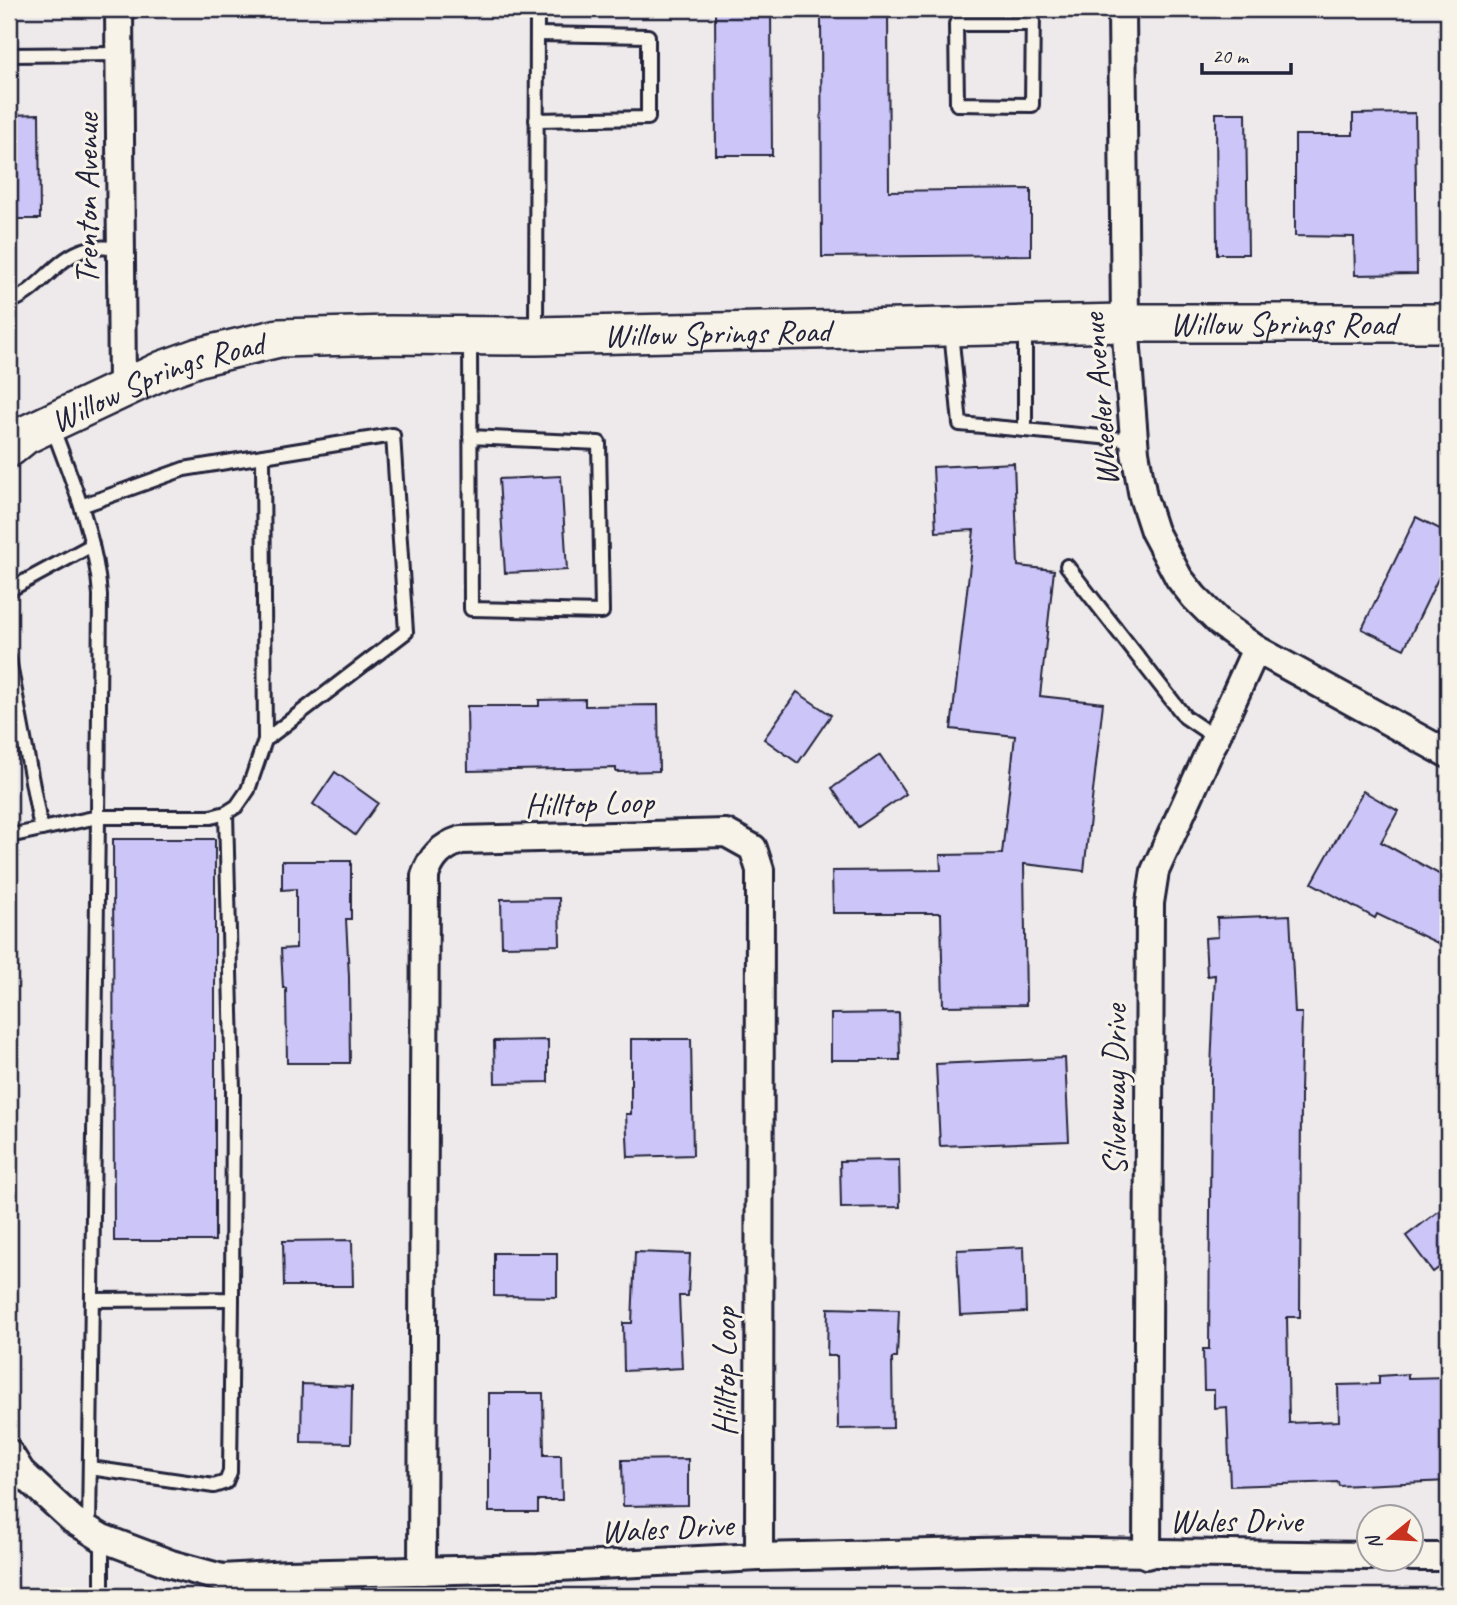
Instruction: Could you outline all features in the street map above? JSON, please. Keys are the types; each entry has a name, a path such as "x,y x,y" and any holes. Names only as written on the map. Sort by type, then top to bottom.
{"street":[{"name":"Trenton Avenue","path":"119,9 122,389"},
{"name":"Wheeler Avenue","path":"1122,9 1125,323 1134,440 1143,497 1154,531 1179,578 1220,623 1256,649 1448,754"},
{"name":"Willow Springs Road","path":"9,449 25,435 163,370 199,357 279,338 536,336 1125,323 1448,323"},
{"name":"Silverway Drive","path":"1147,1555 1150,904 1155,871 1256,649"},
{"name":"Hilltop Loop","path":"422,1571 425,876 429,860 448,844 461,840 726,833 753,848 760,870 759,1557"},
{"name":"Wales Drive","path":"9,1453 21,1472 73,1520 96,1534 171,1564 222,1578 288,1585 422,1571 759,1557 1021,1551 1147,1555 1356,1556"},
{"path":"1426,1557 1448,1557"}],"lane":[{"path":"536,336 537,9"},
{"path":"1033,9 1033,24 1032,106 957,104 956,23 1033,24"},
{"path":"536,120 648,118 648,36 537,34"},
{"path":"9,55 120,54"},
{"path":"9,302 32,291 58,266 81,251 89,248 121,248"},
{"path":"1025,326 1025,430"},
{"path":"950,327 960,424 1134,440"},
{"path":"470,336 470,438 471,609 602,612 599,443 470,438"},
{"path":"51,423 81,506 98,568 100,595 90,1468 102,1596"},
{"path":"81,506 184,469 393,435 406,632 265,740"},
{"path":"9,836 98,817 211,817 226,813 237,806 247,790 265,740 263,456"},
{"path":"9,590 92,545"},
{"path":"1067,566 1185,717 1216,738"},
{"path":"9,659 41,830"},
{"path":"90,1468 214,1486 226,1482 230,1472 233,1090 226,813"},
{"path":"92,1300 232,1299"}],"building":[{"path":"715,9 771,9 772,155 716,155"},
{"path":"821,9 888,9 889,191 1031,189 1031,255 822,257"},
{"path":"1216,113 1246,113 1248,254 1217,254"},
{"path":"1415,113 1417,274 1355,275 1354,237 1295,236 1295,135 1353,135 1353,114"},
{"path":"39,114 40,219 9,219 9,115"},
{"path":"1014,463 1018,566 1054,570 1040,696 1103,703 1084,871 1024,864 1026,1005 943,1006 941,913 833,913 832,871 941,870 940,855 1002,854 1015,736 951,729 974,530 936,532 933,467"},
{"path":"561,476 567,570 505,573 499,479"},
{"path":"1416,517 1448,533 1448,558 1404,649 1362,629"},
{"path":"797,692 831,715 798,763 764,739"},
{"path":"585,699 585,706 658,705 659,771 616,772 616,768 468,771 467,706 539,706 539,700"},
{"path":"880,755 906,794 858,827 832,788"},
{"path":"335,772 378,803 355,835 313,804"},
{"path":"1363,791 1398,811 1381,842 1448,879 1448,948 1377,914 1375,918 1312,883"},
{"path":"113,839 215,839 215,1241 114,1241"},
{"path":"282,861 351,861 351,919 346,919 350,1063 287,1063 286,988 283,988 281,949 296,948 296,889 282,890"},
{"path":"559,898 560,945 502,946 501,899"},
{"path":"1290,915 1295,1013 1302,1013 1300,1317 1287,1317 1289,1423 1339,1421 1338,1385 1379,1384 1379,1376 1408,1374 1408,1378 1448,1377 1448,1481 1339,1486 1338,1482 1230,1486 1227,1407 1214,1408 1214,1390 1204,1390 1203,1349 1209,1349 1211,1069 1215,975 1207,976 1205,938 1218,937 1217,918"},
{"path":"899,1013 900,1060 831,1060 831,1014"},
{"path":"631,1039 691,1039 693,1155 628,1157 626,1114 631,1114"},
{"path":"548,1040 548,1082 495,1083 494,1041"},
{"path":"1065,1058 1069,1141 940,1146 936,1064"},
{"path":"899,1160 900,1207 841,1208 840,1161"},
{"path":"1448,1204 1448,1261 1433,1272 1406,1236"},
{"path":"352,1240 353,1286 284,1286 283,1241"},
{"path":"1024,1247 1026,1312 960,1315 957,1250"},
{"path":"635,1252 690,1254 688,1296 679,1296 682,1368 624,1371 623,1323 632,1323"},
{"path":"494,1253 557,1253 557,1297 494,1296"},
{"path":"828,1308 899,1310 897,1358 892,1358 893,1428 838,1429 837,1356 827,1356"},
{"path":"302,1384 352,1386 351,1443 301,1442"},
{"path":"489,1393 543,1393 544,1455 561,1455 562,1500 538,1500 538,1512 489,1512"},
{"path":"688,1459 688,1505 623,1506 622,1460"}]}
